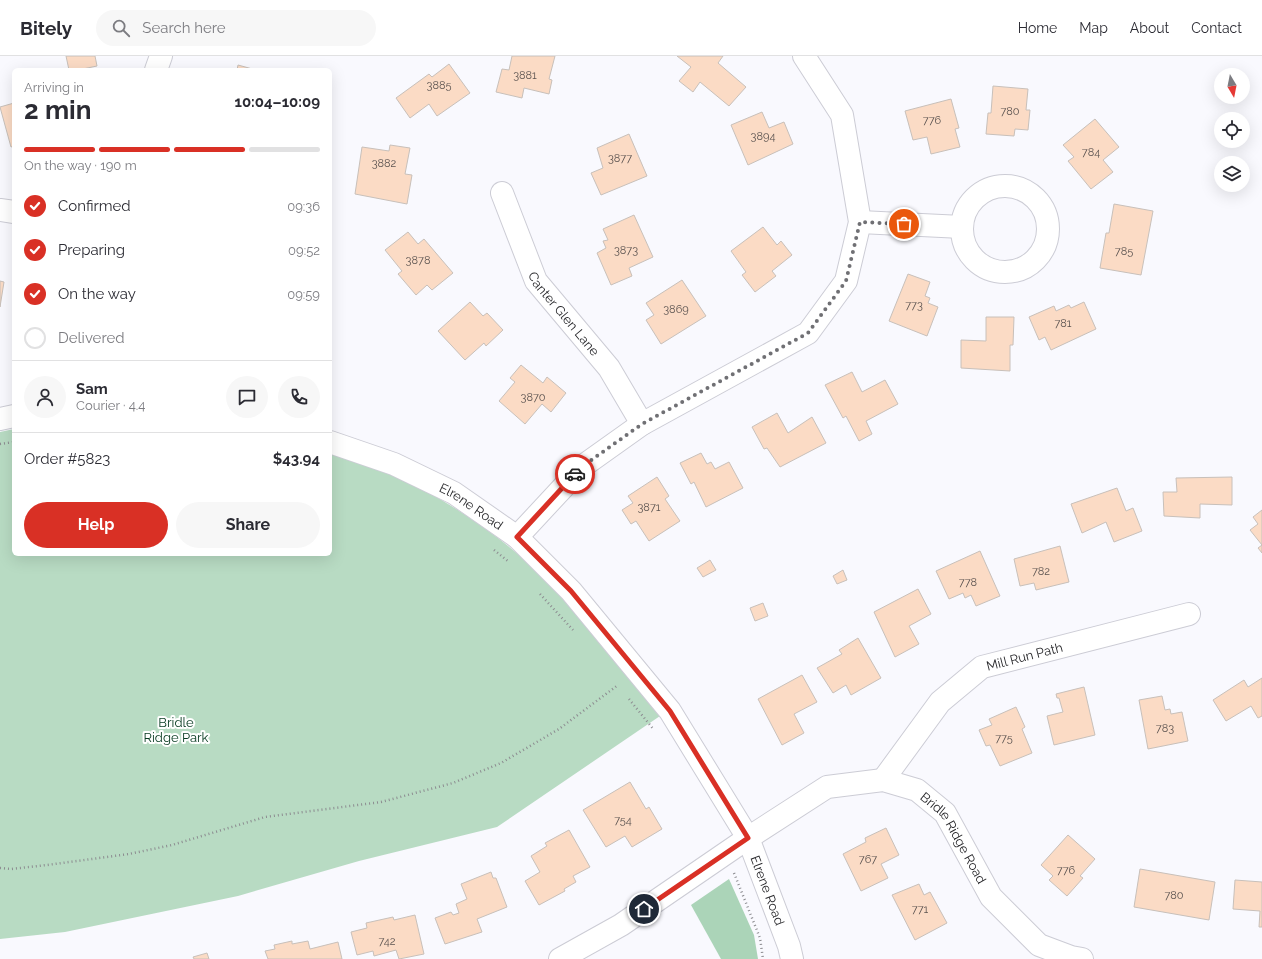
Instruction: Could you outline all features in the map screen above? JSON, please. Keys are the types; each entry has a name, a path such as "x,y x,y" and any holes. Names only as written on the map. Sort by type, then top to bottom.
{"street":[{"path":"157,68 161,56"},
{"path":"517,537 583,466 642,424 808,333 846,281 860,222 842,115 804,56"},
{"name":"Canter Glen Lane","path":"502,193 536,281 610,368 642,424"},
{"path":"0,210 12,212"},
{"path":"860,222 962,227"},
{"path":"0,419 12,416"},
{"name":"Elrene Road","path":"332,443 394,464 454,493 517,537 571,591 670,711 748,838 789,946 792,959"},
{"name":"Mill Run Path","path":"883,780 940,702 982,667 1189,614"},
{"name":"Bridle Ridge Road","path":"560,959 621,925 748,838 827,787 883,780 917,790 945,813 991,897 1037,952 1082,959"}],"path":[{"path":"0,444 12,442"},
{"path":"488,545 510,563"},
{"path":"537,590 578,636"},
{"path":"614,680 623,691"},
{"path":"0,868 11,869 129,854 172,845 265,817 381,802 453,783 502,763 559,729 618,685"},
{"path":"627,696 655,731"},
{"path":"726,853 760,938 763,959"}],"green space":[{"name":"Bridle Ridge Park","path":"12,429 12,556 332,556 332,455 357,461 384,471 439,498 465,515 490,532 538,572 576,613 660,716 497,827 359,861 238,896 65,932 0,939 0,432"},
{"path":"729,879 754,935 758,959 721,959 691,905"}],"building":[{"path":"66,56 95,56 97,66 88,68 69,68"},
{"path":"512,56 555,56 549,79 552,80 549,94 524,88 522,98 496,92 502,69 509,70"},
{"path":"677,56 723,56 718,63 746,87 729,106 700,82 693,92 679,81 691,67"},
{"path":"449,64 470,93 437,116 429,104 410,118 396,98 429,74 432,77"},
{"path":"238,65 249,68 237,68"},
{"path":"993,86 1028,89 1026,110 1030,110 1028,130 1015,129 1014,136 986,134 988,113 991,113"},
{"path":"951,99 959,128 955,129 960,147 931,154 927,137 913,140 905,111"},
{"path":"12,104 11,147 0,107"},
{"path":"762,112 769,128 784,122 793,144 748,165 731,125"},
{"path":"1095,119 1119,147 1103,160 1113,172 1091,189 1068,161 1074,157 1063,145"},
{"path":"629,134 647,176 601,195 591,173 603,168 597,148"},
{"path":"390,145 410,148 405,174 412,175 407,204 355,194 362,147 389,151"},
{"path":"1114,204 1153,211 1141,275 1100,268 1106,233 1109,233"},
{"path":"634,215 653,257 629,268 632,276 611,285 597,253 606,248 603,241 608,240 603,229"},
{"path":"763,227 777,245 781,241 792,255 772,271 776,276 755,292 742,275 746,272 731,251"},
{"path":"408,232 418,244 424,239 453,273 432,290 427,285 416,295 398,274 402,271 385,250"},
{"path":"908,274 930,282 925,296 930,298 928,303 938,307 927,336 889,321"},
{"path":"682,280 706,316 661,344 646,320 654,315 646,303"},
{"path":"0,281 4,282 0,307"},
{"path":"470,302 483,316 487,313 503,330 486,346 484,343 465,360 438,331"},
{"path":"1084,302 1096,329 1051,350 1045,337 1039,340 1029,317 1054,306 1056,311 1069,305 1071,308"},
{"path":"986,317 1014,317 1013,345 1010,345 1010,371 961,368 961,340 986,341"},
{"path":"521,365 543,383 547,377 566,393 551,412 542,404 525,424 499,401 515,382 510,378"},
{"path":"852,372 862,392 885,380 898,404 866,421 872,434 859,441 846,416 843,418 825,385"},
{"path":"777,413 788,433 812,417 826,443 780,467 767,448 764,449 752,427"},
{"path":"701,453 707,464 711,462 715,469 729,462 743,488 706,507 694,482 691,484 680,463"},
{"path":"657,477 669,496 665,499 680,521 649,541 636,521 631,524 622,510 633,503 628,496"},
{"path":"1232,477 1232,505 1200,504 1200,518 1164,516 1163,492 1177,492 1176,478"},
{"path":"1117,488 1126,511 1133,508 1142,531 1114,542 1106,522 1082,533 1071,504"},
{"path":"1262,510 1262,545 1250,530 1258,524 1253,517"},
{"path":"1262,545 1262,553 1258,548"},
{"path":"1060,546 1069,582 1036,590 1034,583 1020,586 1014,559"},
{"path":"980,551 1000,596 976,606 971,595 965,598 963,593 949,599 936,571"},
{"path":"710,560 716,570 703,577 697,568"},
{"path":"843,570 847,580 837,584 833,576"},
{"path":"918,589 931,614 909,626 919,644 895,657 874,612"},
{"path":"763,603 768,616 755,621 750,608"},
{"path":"858,638 881,678 851,695 846,685 833,693 817,668 842,654 839,650"},
{"path":"802,675 817,702 794,714 804,733 782,745 758,699"},
{"path":"1262,678 1262,716 1258,718 1251,706 1226,721 1213,700 1244,680 1248,687"},
{"path":"1084,687 1095,735 1054,745 1047,716 1063,712 1059,698 1057,698 1056,694"},
{"path":"1162,696 1165,710 1170,709 1171,714 1182,712 1188,741 1148,749 1139,700"},
{"path":"1016,707 1025,727 1022,729 1032,753 1000,766 990,745 986,746 979,730 992,725 989,719"},
{"path":"630,782 646,809 649,807 662,829 632,847 625,836 606,847 583,810"},
{"path":"886,828 899,855 881,864 888,878 861,891 843,854 866,842 865,838"},
{"path":"569,830 590,867 573,876 576,882 564,889 565,891 539,905 525,881 540,872 531,856 547,846 545,843"},
{"path":"1068,835 1095,859 1080,876 1083,878 1067,896 1049,880 1053,876 1041,865"},
{"path":"1140,869 1215,882 1209,920 1134,907"},
{"path":"491,872 493,878 496,878 507,907 477,919 482,932 445,944 435,918 451,912 453,915 459,913 456,904 467,899 461,884"},
{"path":"1235,880 1262,882 1262,927 1259,927 1260,911 1233,909"},
{"path":"919,884 924,895 930,892 947,923 915,940 892,895"},
{"path":"415,915 424,954 399,959 396,950 374,956 373,951 357,955 351,932 367,928 366,923 393,917 394,920"},
{"path":"292,941 292,944 308,941 310,949 338,942 342,959 268,959 265,951 275,949 274,945"},
{"path":"207,953 209,959 194,959 193,957"}],"way so far":[{"path":"575,474 583,466 642,424 808,333 846,281 860,222 904,224"}],"route":[{"path":"575,474 517,537 571,591 670,711 748,838 644,909"}]}
